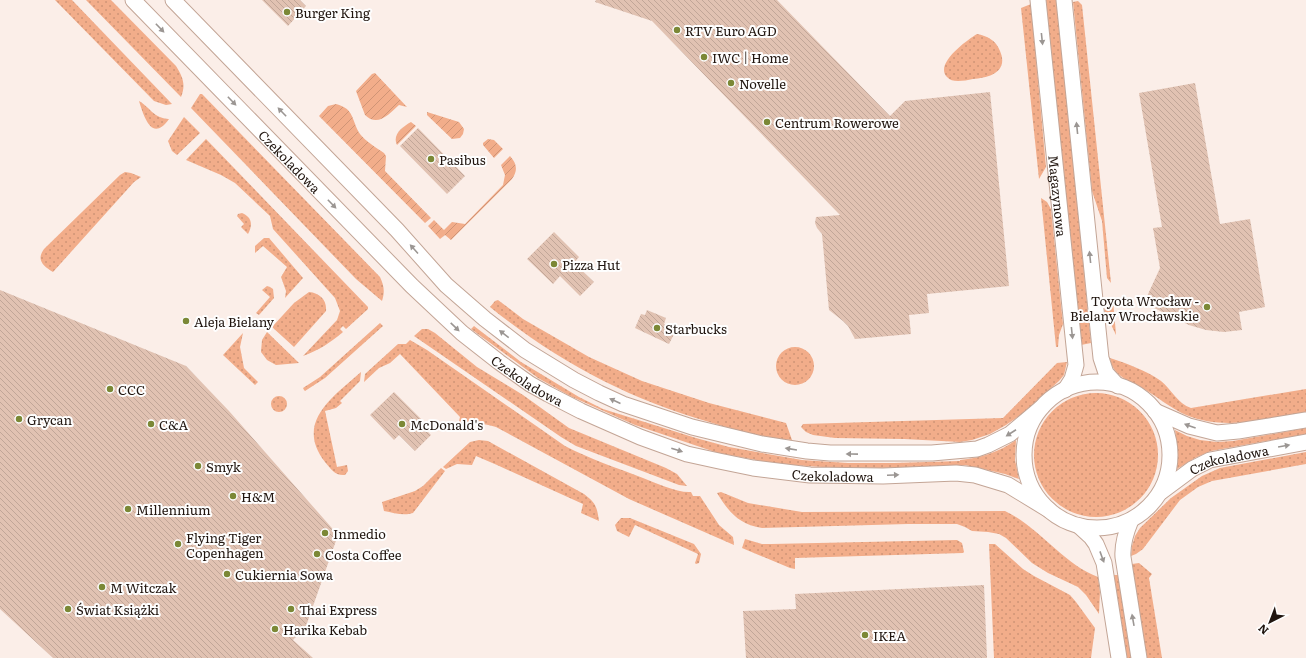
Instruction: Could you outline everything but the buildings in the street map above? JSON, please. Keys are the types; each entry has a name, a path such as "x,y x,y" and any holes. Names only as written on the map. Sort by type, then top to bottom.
{"street":[{"name":"Czekoladowa","path":"133,0 412,286 462,333 498,362 530,384 581,411 640,437 687,454 753,468 810,475 876,476 956,473 975,475 1008,485 1058,517 1079,526"},
{"name":"Czekoladowa","path":"173,0 397,230 446,285 485,319 525,350 574,380 623,404 692,427 762,444 830,453 932,453 977,449 988,445 1010,434 1048,401 1065,390 1082,384 1091,383 1104,383 1118,386"},
{"name":"Magazynowa","path":"1038,0 1076,365 1072,378 1065,390"},
{"name":"Magazynowa","path":"1064,0 1101,358 1106,373 1118,386"},
{"path":"1079,526 1095,528 1111,527 1131,520 1142,513 1159,494 1169,466 1169,451 1162,422 1154,410 1138,395 1118,386"},
{"path":"1041,408 1034,418 1028,433 1024,449 1024,461 1026,472 1032,488 1041,502 1049,510"},
{"name":"Czekoladowa","path":"1154,410 1189,426 1217,433 1306,420"},
{"name":"Czekoladowa","path":"1159,494 1177,479 1210,460 1306,442"},
{"path":"1131,520 1122,549 1122,557 1140,658"},
{"path":"1079,526 1096,544 1104,563 1120,658"}],"shaded area":[{"path":"55,0 72,0 172,104 166,105 154,101"},
{"path":"86,0 111,0 176,66 183,81 181,97"},
{"path":"1046,0 1057,0 1091,343 1081,345"},
{"path":"1078,1 1082,5 1111,283 1107,278 1102,221 1092,191 1073,2"},
{"path":"1031,4 1046,167 1039,179 1021,8"},
{"path":"977,34 991,39 998,47 1002,58 1000,69 985,77 960,81 953,81 949,79 944,72 948,59 966,41"},
{"path":"375,73 407,107 399,105 384,118 379,120 370,119 365,115 356,91 372,74"},
{"path":"200,94 202,94 380,277 384,289 382,301 356,279 191,108"},
{"path":"139,101 159,117 169,119 158,129 153,128 146,120"},
{"path":"336,104 342,106 350,112 362,137 384,153 386,156 385,171 431,218 425,223 319,116 328,106"},
{"path":"427,112 459,122 464,129 463,134 460,138 452,139 427,115"},
{"path":"184,117 200,133 177,155 172,151 168,141"},
{"path":"411,122 416,126 397,145 397,135 404,126"},
{"path":"206,139 368,307 368,309 346,329 343,326 340,329 343,332 319,349 303,356 337,320 340,311 335,298 273,229 270,216 235,183 221,175 186,160"},
{"path":"488,139 494,140 503,149 494,158 483,145 483,143"},
{"path":"510,156 516,167 512,179 451,240 445,235 440,239 428,226 434,220 444,230 452,222 465,224 503,185 505,175 501,165"},
{"path":"125,172 141,177 134,182 53,272 46,267 41,260 44,249 120,175"},
{"path":"1041,198 1047,202 1051,209 1063,324 1059,335 1058,347 1056,347"},
{"path":"242,213 250,219 251,222 251,227 248,234 241,227 244,224 237,216 238,214"},
{"path":"264,238 269,238 303,278 285,298 286,291 281,277 287,267 263,246 255,253 255,246"},
{"path":"267,286 273,289 274,298 259,315 256,313 270,297 262,290"},
{"path":"309,292 316,294 324,300 326,311 294,347 272,327 294,303"},
{"path":"498,300 523,319 589,357 642,381 709,403 786,423 792,440 760,436 739,431 649,402 621,389 567,361 515,326 490,307 495,301"},
{"path":"1113,301 1116,334 1116,335 1104,310"},
{"path":"380,323 383,326 325,378 305,391 304,390 303,388 320,377"},
{"path":"474,326 521,362 579,397 603,409 696,438 729,447 802,460 848,463 960,461 990,454 1016,440 1015,460 1019,479 1005,474 965,465 881,468 822,467 777,464 718,453 635,425 570,396 538,378 471,329"},
{"path":"422,329 428,329 435,333 477,367 523,395 569,428 666,468 677,474 687,486 679,485 576,446 414,336"},
{"path":"267,332 299,363 276,365 267,360 261,352 262,340"},
{"path":"243,333 240,347 244,368 258,382 255,385 223,355"},
{"path":"410,340 427,350 574,451 660,485 679,491 691,492 693,496 700,496 719,525 733,537 734,545 629,499 496,427 486,424 472,424 458,431 457,429 460,417 400,354 390,363 379,368 364,382 365,374 398,344 406,344"},
{"path":"791,347 799,347 806,350 811,355 814,366 811,377 806,382 799,385 791,385 784,382 779,377 776,370 776,362 779,355 784,350"},
{"path":"1110,358 1155,377 1165,384 1182,403 1191,408 1306,389 1306,412 1246,422 1231,423 1201,420 1180,412 1122,377 1114,369"},
{"path":"1067,362 1064,375 1059,381 1022,414 990,434 972,440 960,442 904,439 835,438 813,435 806,432 801,427 803,424 1003,418 1057,363"},
{"path":"361,372 360,381 340,401 342,403 336,408 325,411 337,467 347,465 348,471 345,475 342,475 331,469 317,448 314,434 316,422 321,411 330,400"},
{"path":"1096,393 1108,394 1120,398 1131,403 1140,411 1148,420 1153,431 1157,443 1157,467 1153,479 1148,490 1140,499 1131,507 1120,512 1108,516 1096,517 1084,516 1072,512 1061,507 1052,499 1044,490 1039,479 1035,467 1034,455 1035,443 1039,431 1044,420 1052,411 1061,403 1072,398 1084,394"},
{"path":"279,396 285,398 287,404 285,410 279,412 273,410 271,404 273,398"},
{"path":"1306,428 1306,434 1211,451 1195,458 1177,469 1178,456 1175,430 1200,440 1217,442 1233,441"},
{"path":"479,440 488,441 584,494 595,506 598,512 599,521 581,513 583,504 476,456 472,465 457,464 446,469 443,467 470,442"},
{"path":"1306,452 1306,464 1212,481 1198,487 1180,500 1143,549 1131,556 1135,536 1140,528 1171,498 1202,476 1220,468"},
{"path":"441,468 445,471 413,513 403,514 384,511 382,502 415,491 423,486"},
{"path":"721,492 748,503 802,512 1005,511 1029,526 1073,563 1098,577 1100,592 1099,614 1086,595 1078,587 1048,573 1032,563 1006,538 999,534 972,531 957,524 762,528 747,524 735,516 717,493"},
{"path":"621,518 630,518 694,544 701,554 699,563 695,563 698,554 635,525 629,537 617,531 615,525"},
{"path":"745,539 762,544 957,540 962,543 964,552 795,558 795,569 742,548"},
{"path":"989,544 995,544 1023,569 1070,595 1095,628 1091,658 994,658"},
{"path":"1139,563 1152,574 1149,578 1162,658 1147,658 1132,564"},
{"path":"1114,575 1118,575 1131,658 1127,658"}],"place":[{"name":"Burger King","path":"287,12"},
{"name":"RTV Euro AGD","path":"677,30"},
{"name":"IWC | Home","path":"704,57"},
{"name":"Novelle","path":"731,83"},
{"name":"Centrum Rowerowe","path":"767,122"},
{"name":"Pasibus","path":"431,159"},
{"name":"Pizza Hut","path":"554,264"},
{"name":"Toyota Wrocław - Bielany Wrocławskie","path":"1207,307"},
{"name":"Aleja Bielany","path":"186,321"},
{"name":"Starbucks","path":"657,328"},
{"name":"CCC","path":"110,389"},
{"name":"Grycan","path":"19,419"},
{"name":"C&A","path":"151,424"},
{"name":"McDonald's","path":"402,424"},
{"name":"Smyk","path":"198,466"},
{"name":"H&M","path":"233,496"},
{"name":"Millennium","path":"128,509"},
{"name":"Inmedio","path":"325,533"},
{"name":"Flying Tiger Copenhagen","path":"178,544"},
{"name":"Costa Coffee","path":"317,554"},
{"name":"Cukiernia Sowa","path":"227,574"},
{"name":"M Witczak","path":"102,587"},
{"name":"Świat Książki","path":"68,609"},
{"name":"Thai Express","path":"291,609"},
{"name":"Harika Kebab","path":"275,629"},
{"name":"IKEA","path":"865,635"}]}
